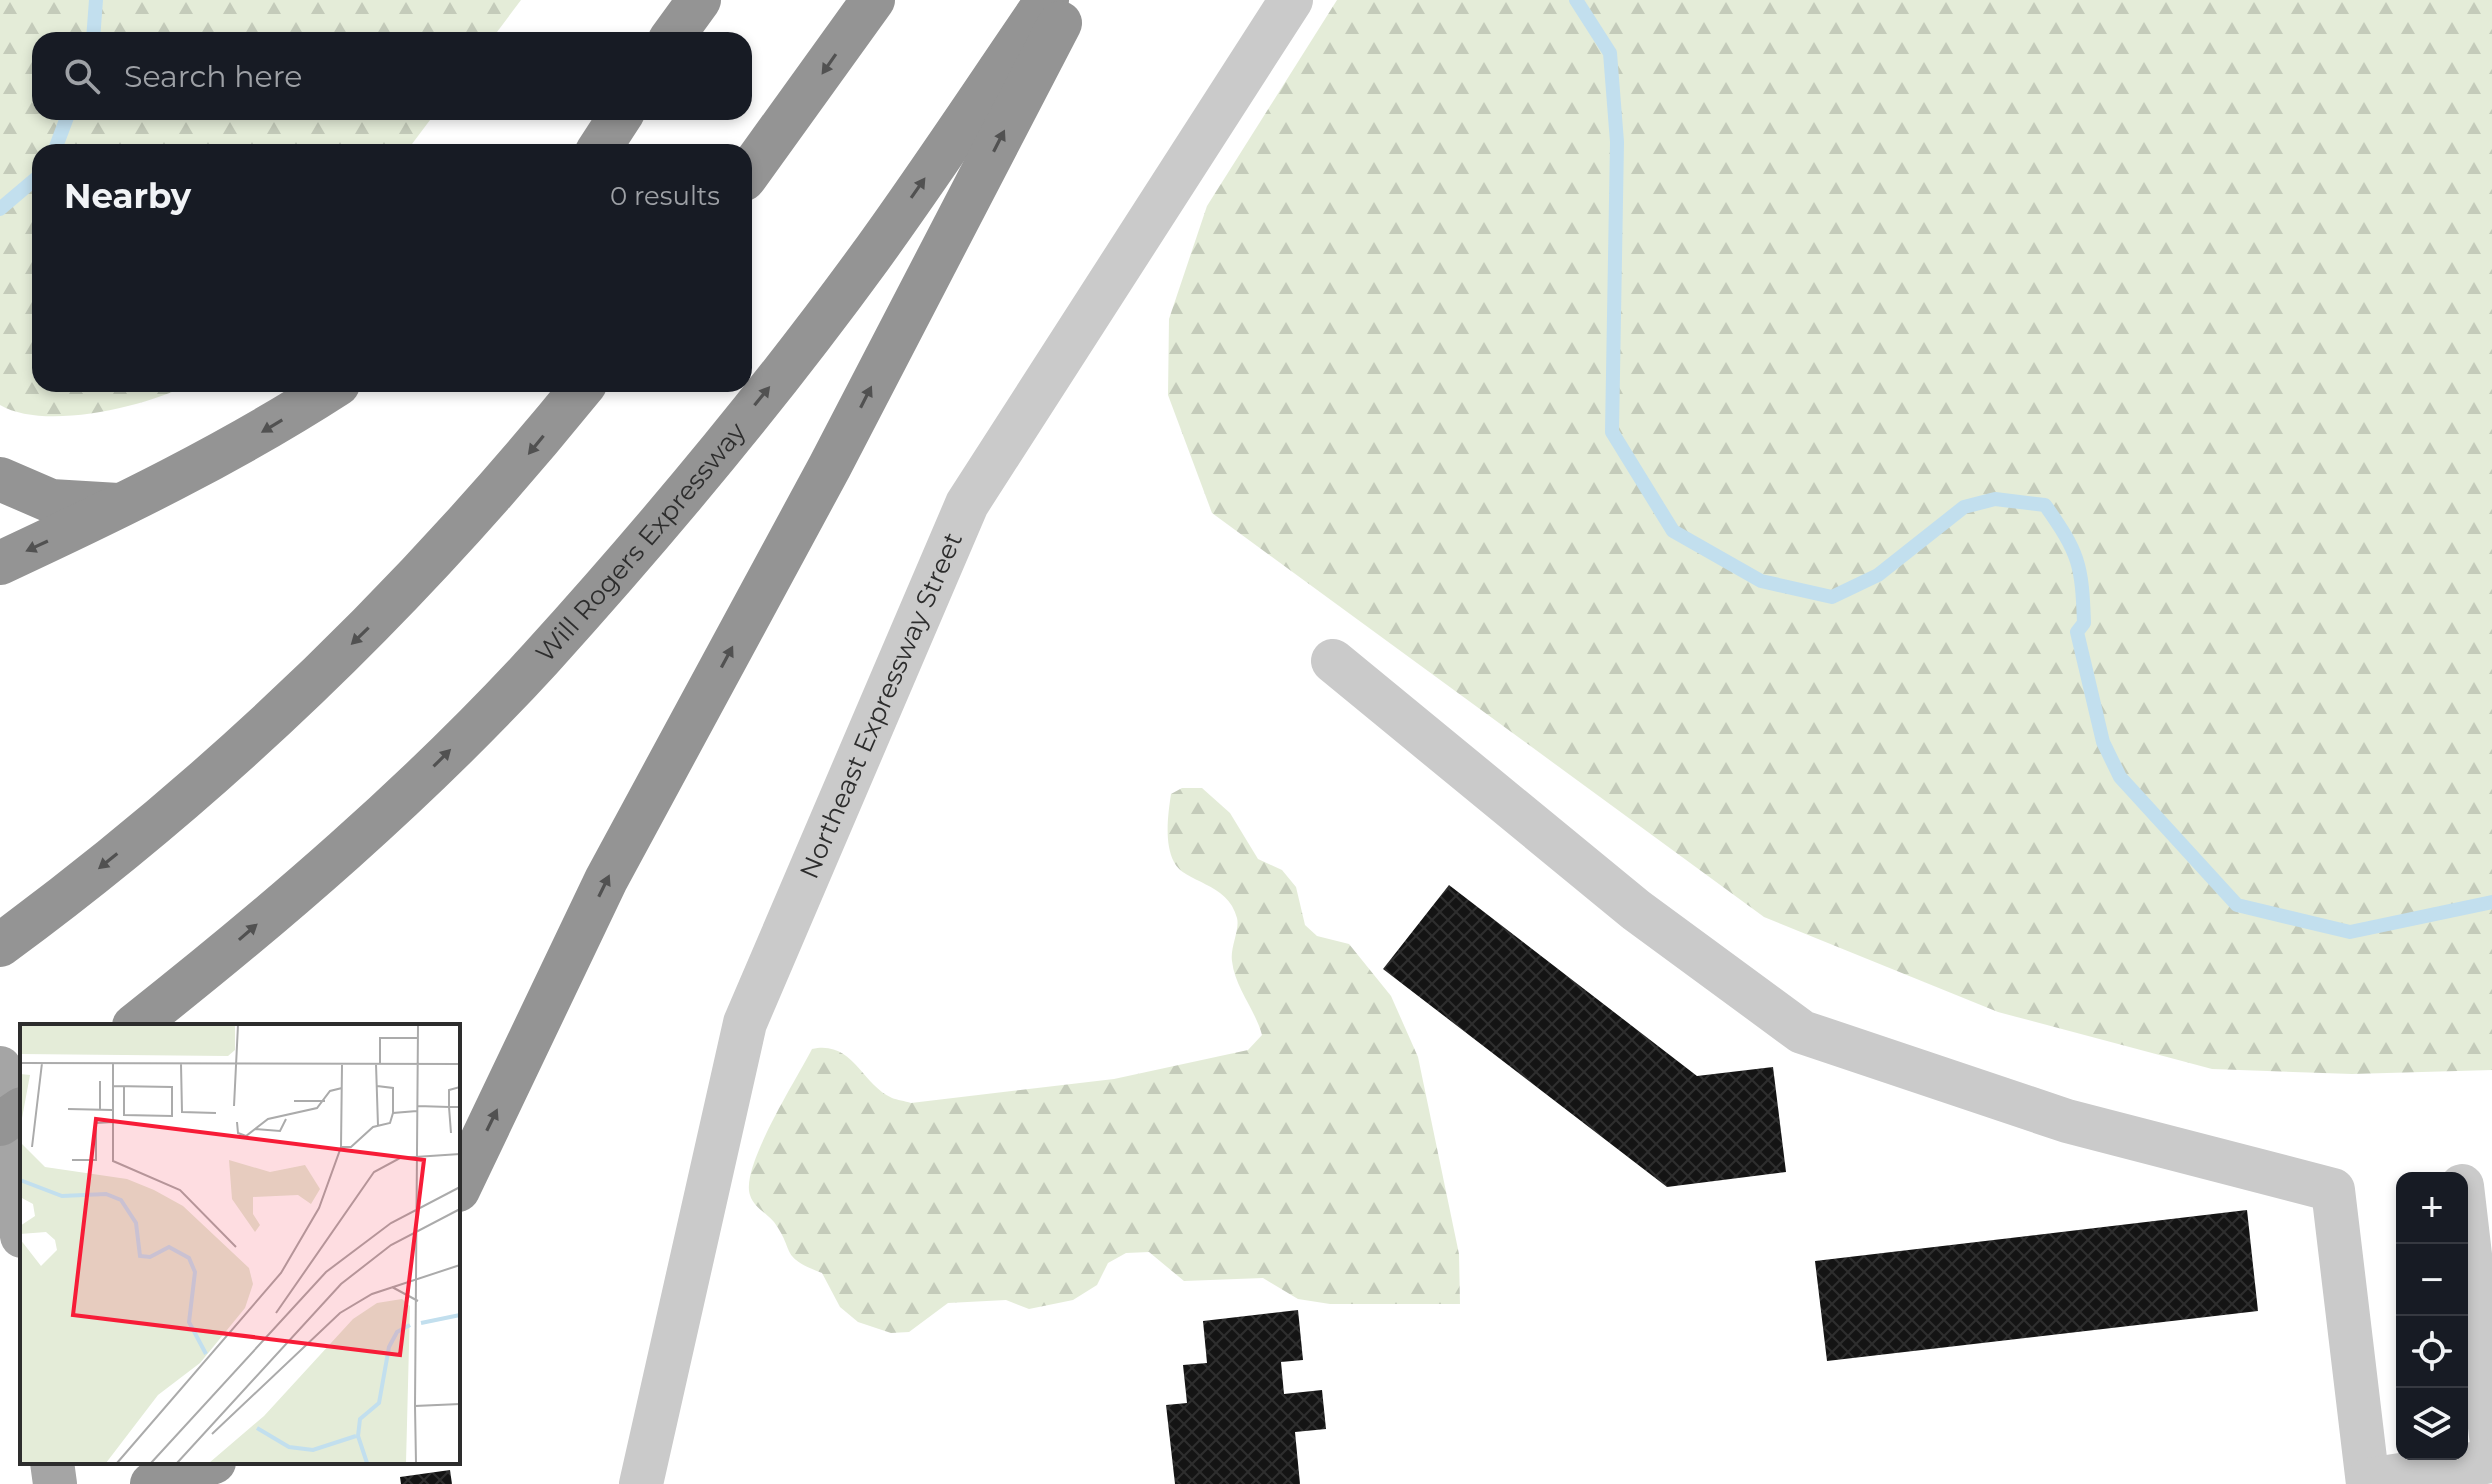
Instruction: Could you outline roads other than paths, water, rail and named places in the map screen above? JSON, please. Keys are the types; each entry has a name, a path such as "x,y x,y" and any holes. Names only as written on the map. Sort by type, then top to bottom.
{"highway":[{"path":"676,32 699,0"},
{"path":"752,168 873,0"},
{"name":"Will Rogers Expressway","path":"136,1024 189,982 429,771 538,660 634,552 871,256 1047,0"},
{"path":"460,1186 606,880 830,466 1072,0"},
{"path":"602,144 618,120"},
{"path":"0,563 124,505 267,430 326,392"},
{"path":"0,945 169,812 364,632 508,479 579,392"},
{"path":"0,479 51,501 124,505"},
{"path":"0,1124 20,1110"},
{"path":"152,1484 208,1464"}],"main road":[{"path":"0,1068 20,1221"},
{"path":"52,1464 55,1484"}],"street":[{"name":"Northeast Expressway Street","path":"641,1484 745,1023 967,504 1291,0"},
{"path":"1333,661 1636,910 1802,1032 2067,1121 2333,1190 2368,1482 2492,1461"},
{"path":"2468,1183 2492,1179"},
{"path":"2468,1236 2492,1444"}],"waterway":[{"path":"94,32 96,0"},
{"path":"1576,0 1610,53 1617,142 1612,432 1673,531 1761,581 1832,597 1878,575 1964,507 1995,499 2045,505 2072,548 2080,572 2084,623 2077,632 2103,742 2120,777 2237,905 2350,932 2492,902"},
{"path":"57,144 66,120"},
{"path":"0,209 32,182"}]}
